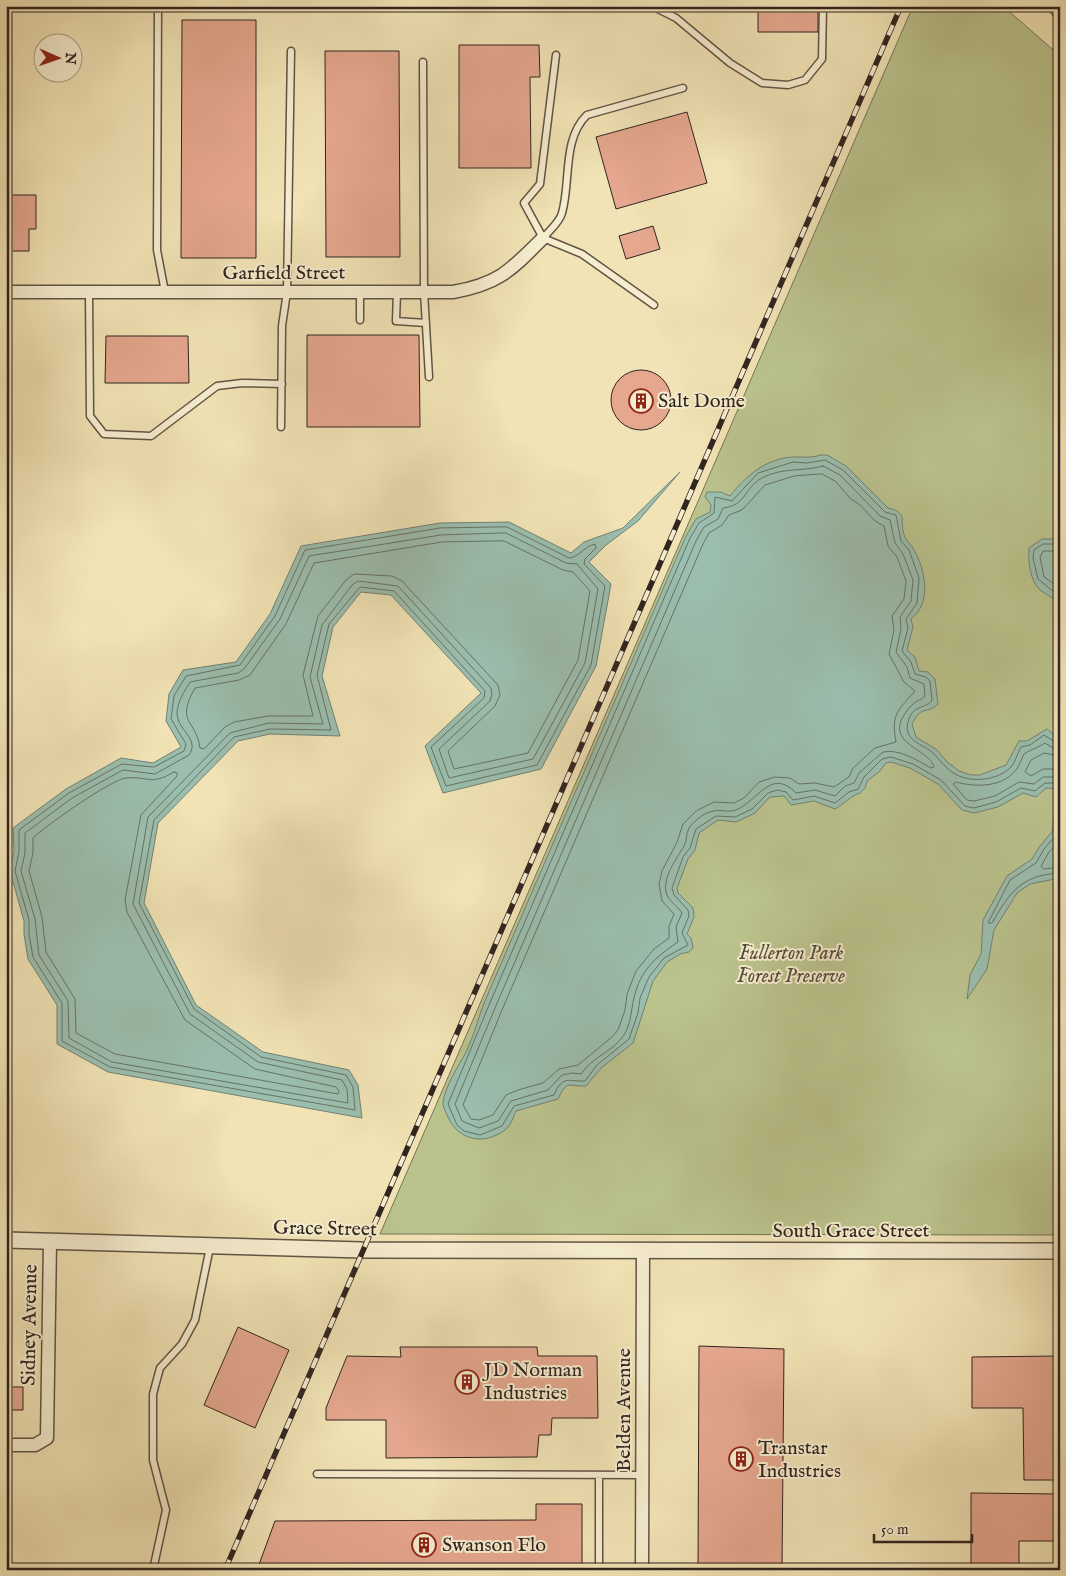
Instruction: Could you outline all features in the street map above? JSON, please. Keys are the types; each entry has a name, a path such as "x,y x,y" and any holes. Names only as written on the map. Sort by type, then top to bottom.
{"street":[{"name":"Garfield Street","path":"6,292 453,292 470,289 501,277 512,270 543,238"},
{"name":"Grace Street","path":"6,1240 362,1250 643,1250"},
{"name":"Sidney Avenue","path":"6,1445 35,1445 47,1438 50,1242"},
{"name":"South Grace Street","path":"643,1250 1060,1252"},
{"name":"Belden Avenue","path":"642,1570 643,1250"}],"lane":[{"path":"158,6 157,250 165,292"},
{"path":"652,6 676,18 730,63 762,83 788,84 805,80 822,59 823,6"},
{"path":"281,427 283,309 287,292 291,51"},
{"path":"556,56 540,184 524,202 543,238 582,254 654,305"},
{"path":"423,62 424,292 429,378"},
{"path":"543,238 562,215 567,170 578,124 586,115 684,88"},
{"path":"90,292 90,416 104,434 151,436 217,386 242,383 282,384"},
{"path":"360,292 360,320"},
{"path":"397,292 396,321 426,323"},
{"path":"153,1570 166,1510 153,1460 153,1394 160,1368 182,1344 195,1320 210,1247"},
{"path":"317,1474 643,1475"},
{"path":"599,1475 599,1570"}],"green space":[{"name":"Fullerton Park Forest Preserve","path":"913,6 1003,6 1060,56 1060,1235 380,1234"}],"water":[{"path":"827,455 846,466 888,508 899,513 904,533 921,566 925,585 924,595 918,612 911,619 913,627 907,650 915,657 919,671 928,672 935,679 938,704 919,714 912,724 916,737 937,750 946,761 959,771 971,775 980,775 1006,765 1019,741 1027,741 1047,729 1057,737 1060,737 1060,789 1046,788 1036,797 1023,793 998,807 974,813 962,810 938,784 910,768 891,762 886,763 879,772 867,781 865,788 860,793 835,809 814,801 791,805 784,796 770,797 755,813 736,822 718,820 699,833 695,850 688,859 677,888 678,893 693,908 694,917 687,934 691,938 693,948 689,952 680,954 667,962 653,981 633,1043 601,1068 586,1086 566,1086 558,1099 516,1111 509,1126 497,1135 480,1139 465,1135 452,1125 445,1110 443,1103 446,1089 464,1056 484,1003 686,536 696,519 710,512 711,505 705,497 707,492 721,492 730,496 757,469 774,461 784,458"},
{"path":"680,472 638,521 606,545 589,562 611,584 596,666 541,769 443,793 425,746 481,693 391,595 361,592 333,627 322,676 340,736 270,734 238,741 158,823 144,903 196,1005 263,1052 349,1070 358,1085 362,1118 108,1072 57,1044 57,1005 28,959 24,921 10,871 14,852 13,828 66,789 121,758 153,763 181,747 166,721 169,694 183,670 236,662 270,614 301,546 440,523 509,522 571,553 584,542 623,528"},
{"path":"1042,539 1060,539 1060,604 1040,590 1032,576 1029,565 1029,548"},
{"path":"1060,811 1060,878 1030,884 1017,893 994,930 987,969 967,999 970,975 981,954 983,920 1007,876 1032,859 1052,832 1054,818"}],"building":[{"path":"698,6 818,6 818,32 758,32 758,9 698,9"},
{"path":"1043,6 1060,6 1060,14 1056,18"},
{"path":"182,20 256,20 256,258 181,258"},
{"path":"459,45 539,45 540,77 530,77 531,168 459,168"},
{"path":"325,51 399,51 400,257 326,257"},
{"path":"687,112 707,183 616,209 596,137"},
{"path":"6,195 36,195 36,229 29,229 29,251 6,251"},
{"path":"653,226 660,249 626,259 619,236"},
{"path":"307,335 419,335 420,427 307,427"},
{"path":"106,336 188,336 189,383 105,383"},
{"name":"Salt Dome","path":"641,370 657,375 662,379 666,384 671,400 666,416 662,421 657,425 641,430 625,425 620,421 616,416 611,400 616,384 620,379 625,375"},
{"path":"238,1327 289,1350 255,1428 204,1405"},
{"name":"Transtar Industries","path":"699,1346 784,1349 782,1570 698,1570"},
{"name":"JD Norman Industries","path":"400,1347 537,1347 538,1356 597,1356 598,1418 552,1418 551,1435 539,1435 537,1457 386,1458 386,1420 326,1420 326,1408 347,1356 401,1357"},
{"path":"1060,1356 1060,1480 1024,1480 1023,1408 972,1408 972,1357"},
{"path":"6,1387 23,1387 23,1410 6,1410"},
{"path":"971,1493 1060,1494 1060,1541 1019,1541 1019,1570 971,1570"},
{"name":"Swanson Flo","path":"536,1504 582,1504 582,1570 257,1570 275,1521 536,1520"}],"railway":[{"path":"225,1570 901,6"}],"place":[{"name":"Salt Dome","path":"641,401"},
{"name":"JD Norman Industries","path":"467,1382"},
{"name":"Transtar Industries","path":"741,1459"},
{"name":"Swanson Flo","path":"424,1545"}]}
